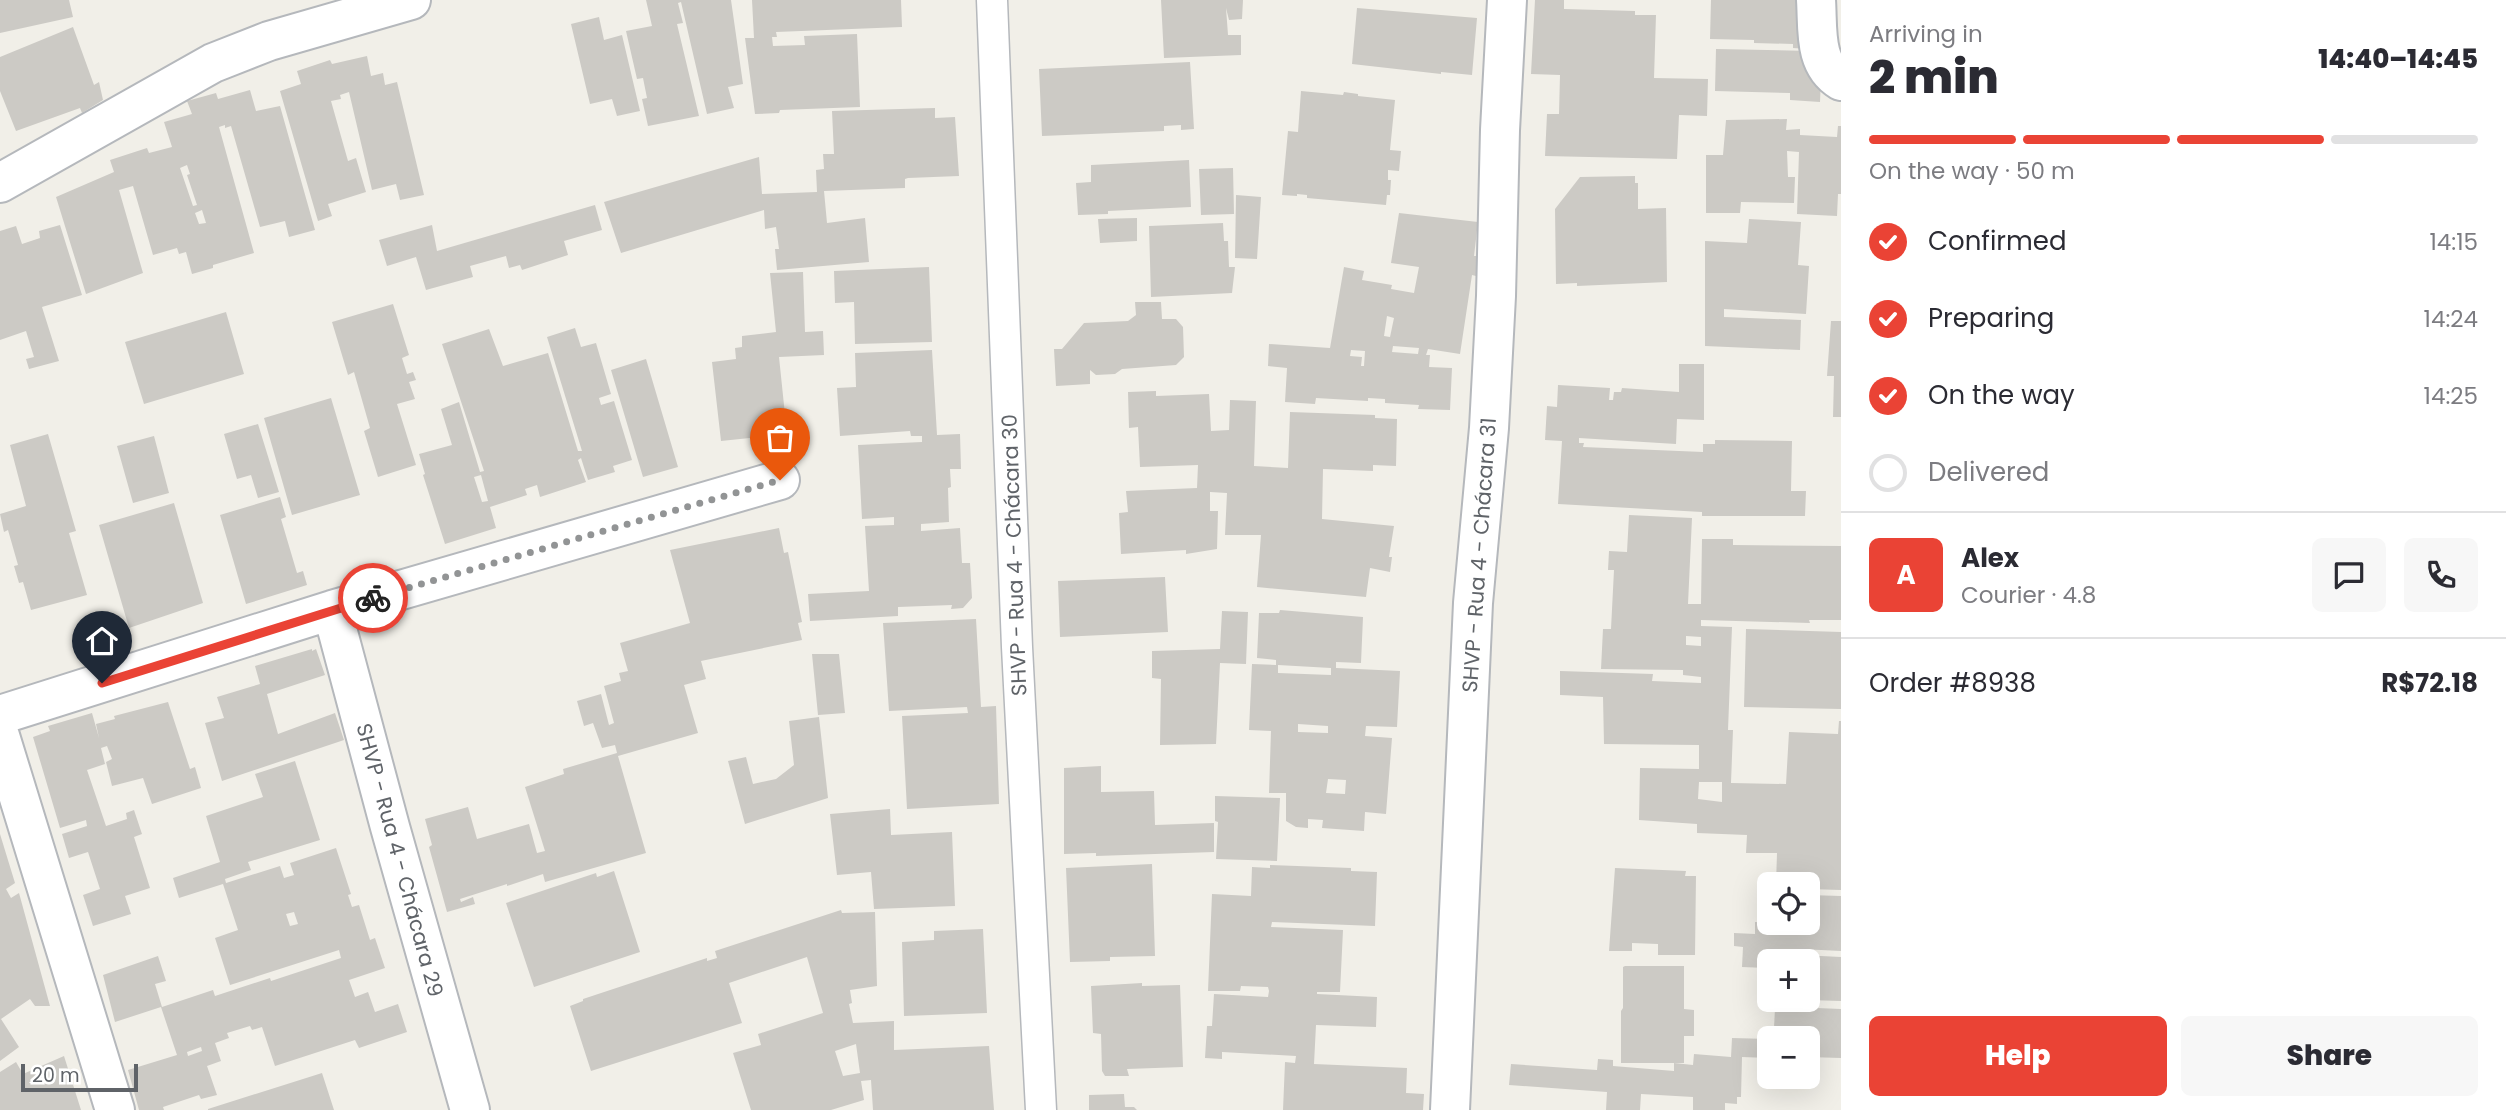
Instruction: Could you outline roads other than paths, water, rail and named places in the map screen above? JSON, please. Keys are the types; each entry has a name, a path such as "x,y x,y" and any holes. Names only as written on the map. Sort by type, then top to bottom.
{"street":[{"path":"0,183 213,63 269,41 411,0"},
{"name":"SHVP - Rua 4 - Chácara 30","path":"992,0 1017,647 1041,1110"},
{"name":"SHVP - Rua 4 - Chácara 31","path":"1450,1110 1474,603 1489,428 1496,296 1500,130 1507,0"},
{"path":"1816,0 1820,57 1834,77 1841,81"},
{"path":"0,715 332,610 780,480"},
{"name":"SHVP - Rua 4 - Chácara 29","path":"332,610 470,1110"},
{"path":"0,736 115,1110"}]}
